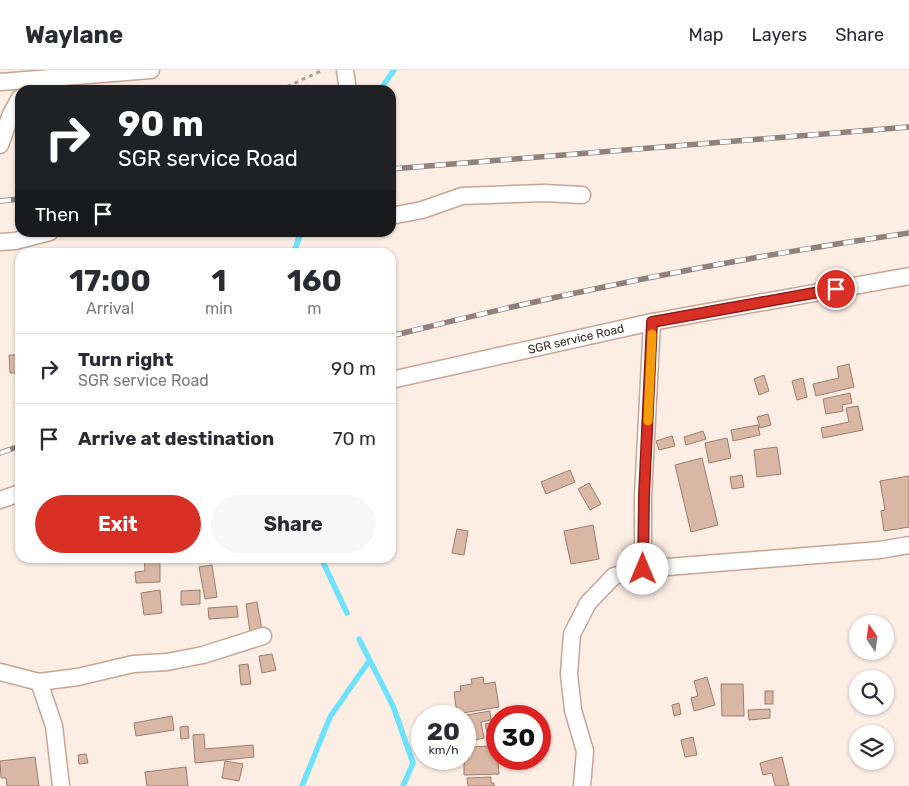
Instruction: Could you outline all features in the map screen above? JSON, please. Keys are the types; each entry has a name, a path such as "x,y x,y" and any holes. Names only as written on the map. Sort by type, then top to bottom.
{"street":[{"path":"0,82 151,70"},
{"path":"346,70 348,85"},
{"path":"0,145 10,114 15,106"},
{"path":"396,215 422,210 462,196 544,193 582,195"},
{"path":"0,242 31,237"},
{"name":"SGR service Road","path":"396,379 652,322 909,276"},
{"path":"643,569 644,496 652,322"},
{"path":"0,500 15,495"},
{"path":"582,786 584,751 573,710 569,674 572,634 588,602 614,576 643,569 880,550 909,545"},
{"path":"0,672 39,682 78,677 133,664 167,662 203,655 263,636"},
{"path":"39,682 54,726 61,786"}],"path":[{"path":"291,85 324,70"}],"building":[{"path":"9,355 15,355 15,373 10,373"},
{"path":"849,364 854,387 816,396 813,384 839,378 837,367"},
{"path":"764,375 769,391 759,395 754,379"},
{"path":"803,378 807,397 797,400 792,381"},
{"path":"850,393 852,403 842,405 843,411 826,414 823,399"},
{"path":"858,406 863,430 823,438 821,428 849,422 846,408"},
{"path":"768,414 771,425 760,428 757,417"},
{"path":"758,425 760,435 733,441 731,430"},
{"path":"703,431 706,439 686,445 684,437"},
{"path":"672,436 675,446 659,450 656,441"},
{"path":"727,438 731,458 709,463 705,443"},
{"path":"777,447 781,474 757,477 754,450"},
{"path":"702,458 718,525 691,532 675,465"},
{"path":"570,470 575,482 546,494 541,482"},
{"path":"742,475 744,487 732,489 730,477"},
{"path":"909,476 909,527 884,531 881,511 885,510 880,481"},
{"path":"589,483 601,504 590,510 578,489"},
{"path":"593,525 599,559 571,564 564,531"},
{"path":"457,529 468,531 464,555 452,553"},
{"path":"144,563 160,563 160,582 136,583 135,572 145,571"},
{"path":"212,565 217,597 205,599 199,567"},
{"path":"160,590 162,613 144,615 141,593"},
{"path":"200,590 200,604 181,605 181,591"},
{"path":"257,602 262,630 250,632 246,604"},
{"path":"237,606 238,617 209,619 208,608"},
{"path":"272,654 276,670 262,673 259,656"},
{"path":"248,664 251,684 241,685 239,665"},
{"path":"483,677 484,684 495,682 499,705 486,705 486,709 476,711 476,705 456,705 454,692 461,691 460,686 472,684 471,679"},
{"path":"707,677 715,705 694,711 691,698 698,696 694,681"},
{"path":"721,684 743,684 744,716 722,716"},
{"path":"765,691 773,691 773,704 765,704"},
{"path":"679,703 681,714 674,716 672,705"},
{"path":"770,709 770,718 749,720 748,710"},
{"path":"486,712 486,721 481,722 484,738 476,740 476,713"},
{"path":"172,716 174,730 136,736 134,723"},
{"path":"188,726 189,738 181,739 180,727"},
{"path":"204,734 205,749 253,745 254,757 195,763 193,735"},
{"path":"693,737 697,755 685,757 681,740"},
{"path":"486,746 486,770 499,770 499,774 464,775 464,770 476,770 476,747"},
{"path":"86,754 88,763 79,764 78,755"},
{"path":"35,757 39,786 7,786 6,778 1,778 0,761"},
{"path":"782,757 789,786 775,786 772,773 763,775 760,763"},
{"path":"225,761 243,764 239,781 222,778"},
{"path":"186,767 188,786 147,786 145,772"},
{"path":"491,777 491,783 494,783 494,786 468,786 467,778"}],"waterway":[{"path":"384,85 394,70"},
{"path":"295,248 299,237"},
{"path":"323,563 347,613"},
{"path":"359,639 393,706 413,763 403,786"},
{"path":"302,786 330,717 369,661"}],"railway":[{"path":"396,169 909,127"},
{"path":"0,201 15,200"},
{"path":"396,335 520,305 714,265 909,233"},
{"path":"0,453 15,448"}],"slow traffic":[{"path":"648,421 652,334"}],"route":[{"path":"643,569 644,496 652,322 836,289"}]}
